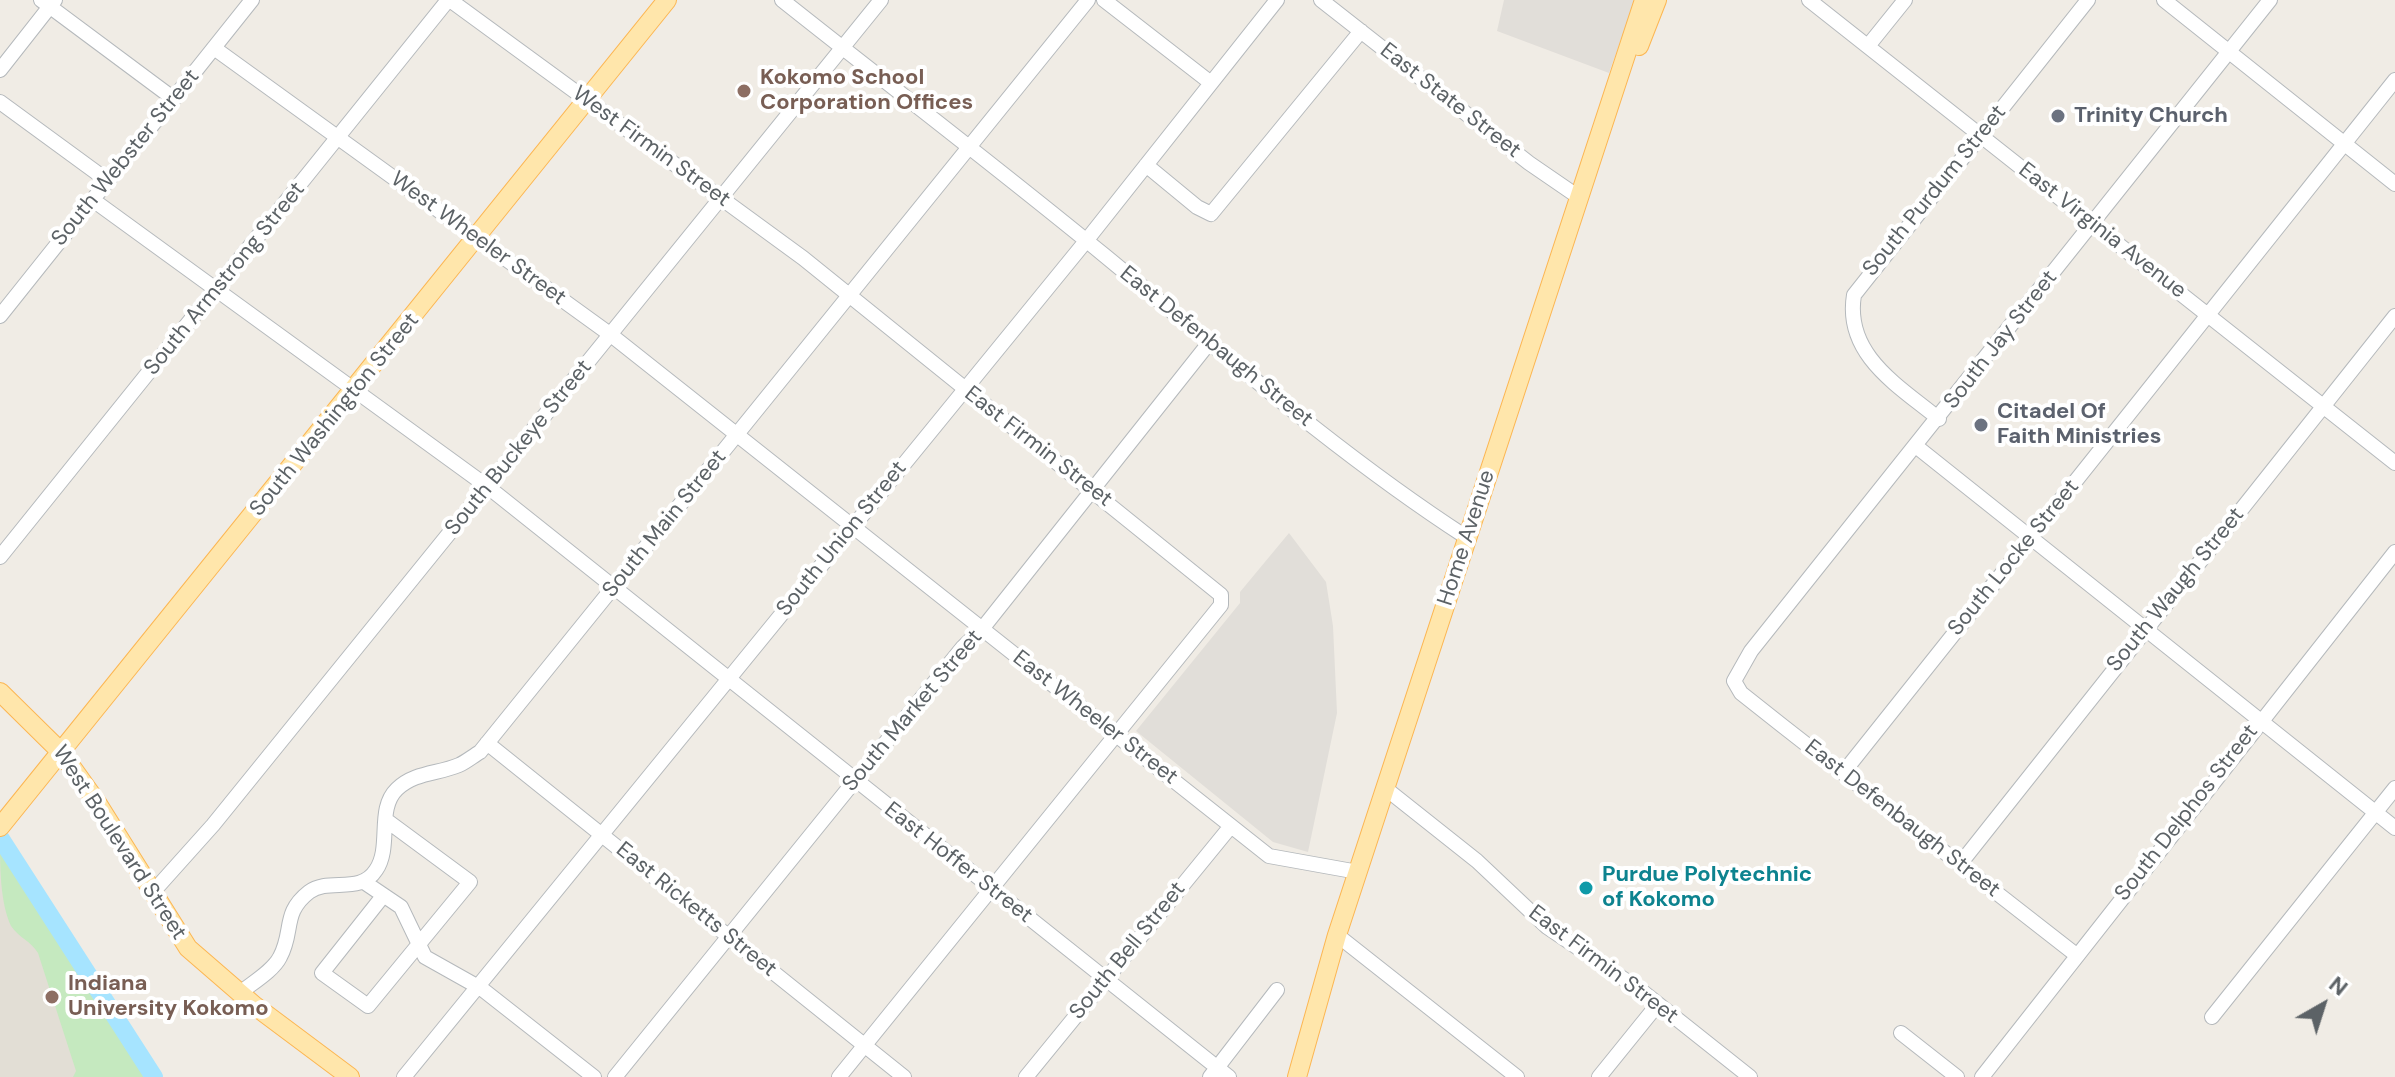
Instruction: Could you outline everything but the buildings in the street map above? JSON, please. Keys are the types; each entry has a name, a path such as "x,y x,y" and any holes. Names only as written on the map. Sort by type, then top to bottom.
{"main road":[{"name":"South Washington Street","path":"0,827 355,391 667,0"},
{"path":"1605,125 1657,0"},
{"name":"Home Avenue","path":"1297,1077 1337,935 1466,537 1605,125 1607,105 1641,5"},
{"name":"West Boulevard Street","path":"0,692 61,752 188,948 240,993 350,1077"}],"street":[{"name":"South Webster Street","path":"0,316 252,0"},
{"name":"West Firmin Street","path":"449,0 722,197 850,296"},
{"name":"South Armstrong Street","path":"0,557 449,0"},
{"name":"East Defenbaugh Street","path":"782,0 1086,241 1294,412 1466,537"},
{"name":"South Buckeye Street","path":"153,892 174,872 881,0"},
{"name":"South Main Street","path":"364,882 375,874 382,860 388,802 396,789 417,776 459,765 487,743 970,150 1088,0"},
{"path":"1104,0 1211,83"},
{"name":"South Union Street","path":"404,1077 1086,241 1277,0"},
{"name":"East State Street","path":"1321,0 1529,163 1580,198"},
{"name":"East Virginia Avenue","path":"1809,0 2395,463"},
{"path":"1868,46 1905,0"},
{"name":"South Purdum Street","path":"1939,419 1867,359 1856,335 1853,305 1862,281 2088,0"},
{"path":"2164,0 2395,184"},
{"name":"South Jay Street","path":"1734,681 1751,651 1917,447 2270,0"},
{"path":"0,70 49,2 174,99"},
{"path":"1146,165 1197,207 1211,214 1361,31"},
{"name":"West Wheeler Street","path":"214,48 611,335 738,433"},
{"name":"South Locke Street","path":"1843,773 2395,80"},
{"path":"0,102 108,181"},
{"name":"East Hoffer Street","path":"93,200 488,487 1105,979 1219,1074"},
{"name":"East Firmin Street","path":"850,296 1216,587 1222,600 1116,735"},
{"name":"South Waugh Street","path":"1960,864 2395,316"},
{"name":"South Market Street","path":"615,1077 963,647 982,629 1209,343"},
{"name":"East Wheeler Street","path":"738,433 1269,856 1358,872"},
{"path":"1917,447 2395,828"},
{"name":"South Delphos Street","path":"1982,1077 2075,954 2395,552"},
{"name":"East Defenbaugh Street","path":"1734,681 1741,693 2075,954"},
{"path":"839,1077 1116,735"},
{"name":"East Ricketts Street","path":"487,743 904,1077"},
{"name":"East Firmin Street","path":"1385,788 1477,861 1554,932 1658,1004 1750,1077"},
{"path":"2212,1017 2395,788"},
{"path":"383,896 322,973 368,1006 470,882 386,820"},
{"name":"South Bell Street","path":"1026,1077 1231,826"},
{"path":"240,993 278,961 285,946 288,916 310,892 364,882 401,907 418,944 435,965 482,989 594,1077"},
{"path":"1337,935 1517,1077"},
{"path":"1219,1074 1277,990"},
{"path":"1599,1077 1658,1004"},
{"path":"1901,1033 1957,1077"}],"shaded area":[{"path":"1504,0 1635,0 1609,73 1497,31"},
{"path":"1289,533 1326,582 1333,626 1337,713 1308,852 1273,842 1136,731 1240,603 1240,592"},
{"name":"Indiana University Kokomo","path":"0,838 62,930 154,1077 0,1077"}],"green space":[{"path":"0,838 154,1077 73,1077 76,1071 38,953 14,930 7,917 1,884"}],"waterway":[{"path":"1,839 154,1077"}],"place":[{"name":"Kokomo School Corporation Offices","path":"744,91"},
{"name":"Trinity Church","path":"2058,116"},
{"name":"Citadel Of Faith Ministries","path":"1981,425"},
{"name":"Purdue Polytechnic of Kokomo","path":"1586,888"},
{"name":"Indiana University Kokomo","path":"52,997"}]}
